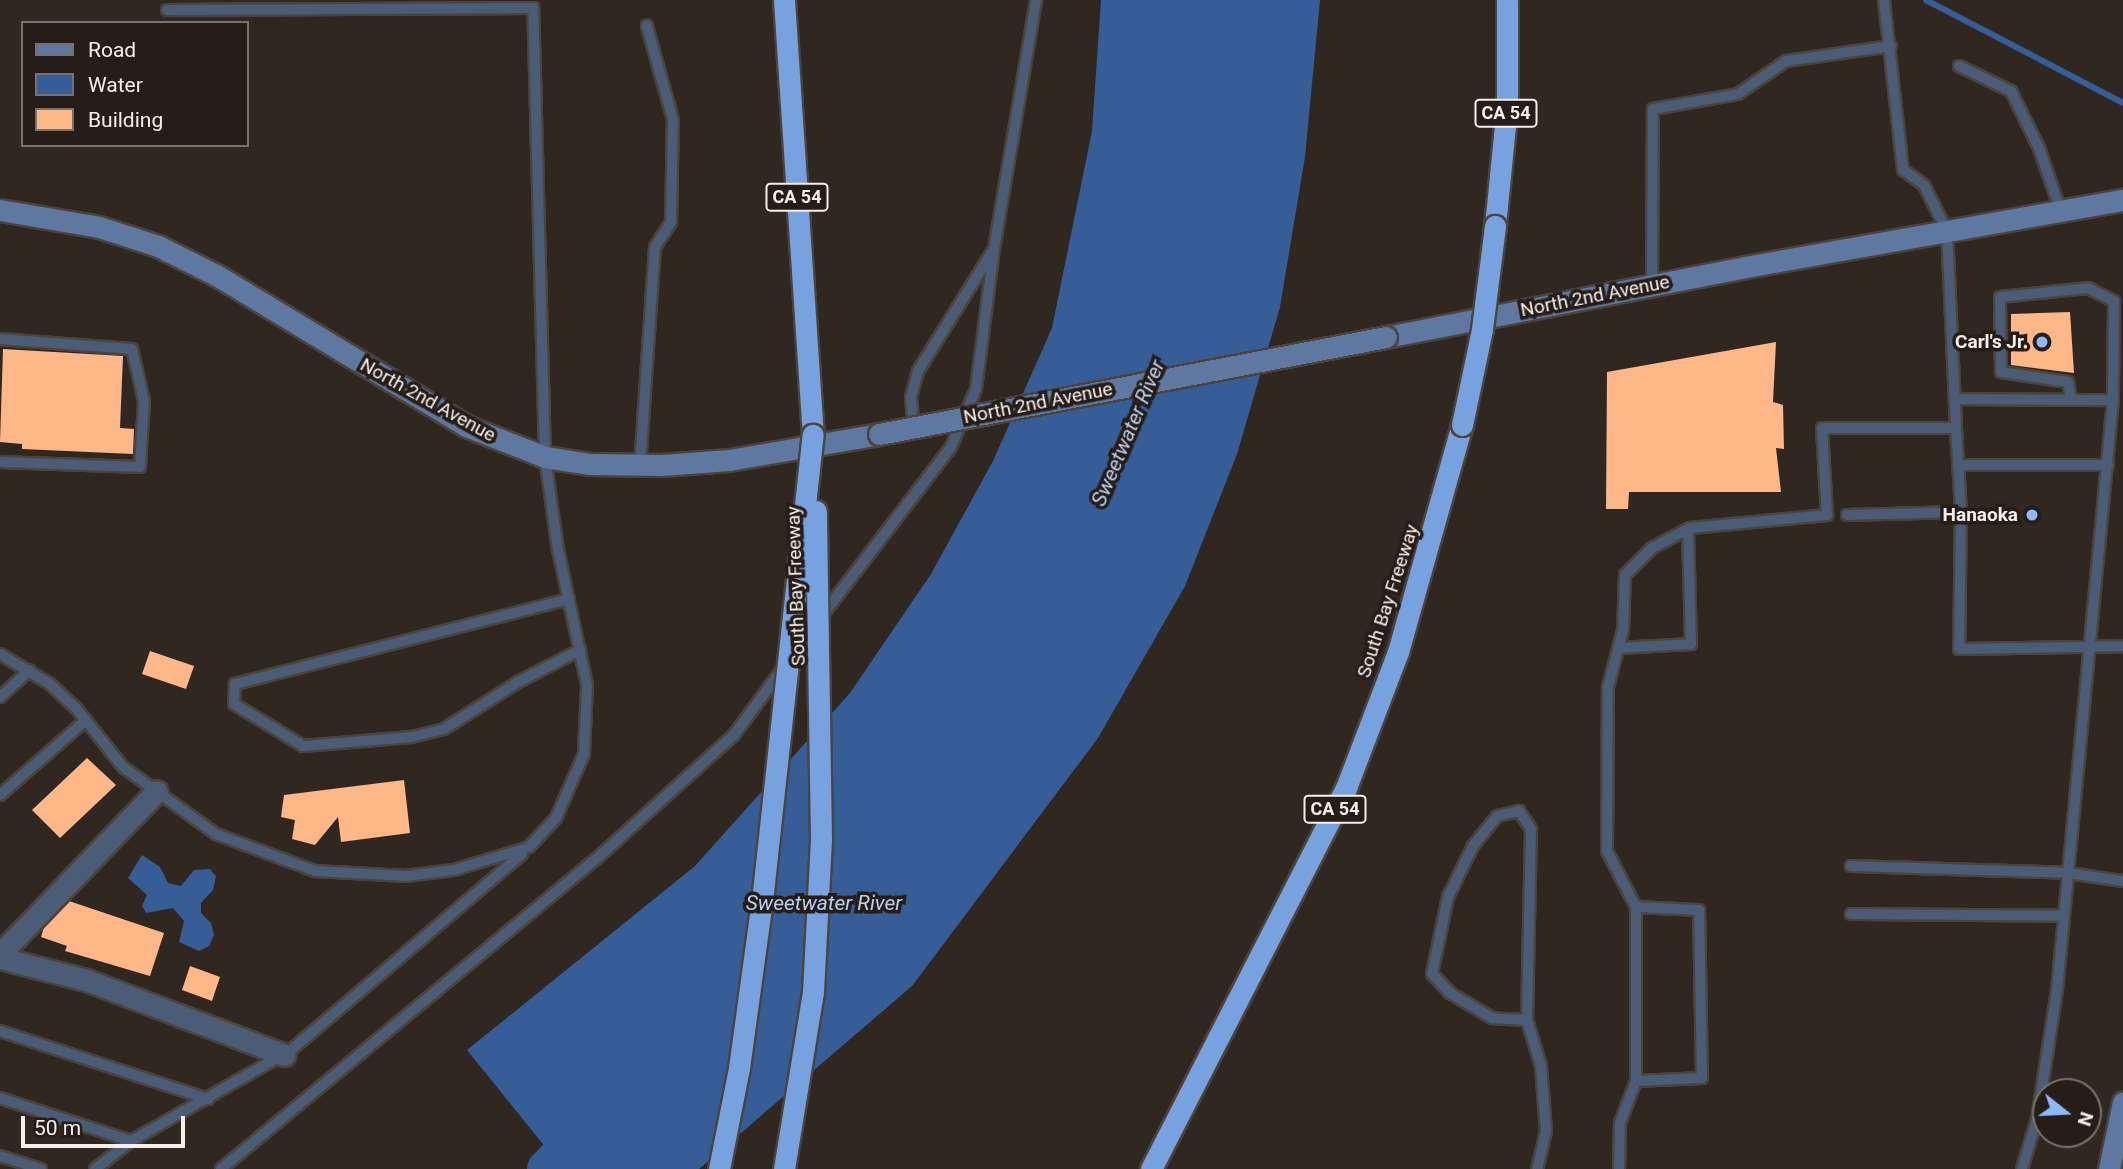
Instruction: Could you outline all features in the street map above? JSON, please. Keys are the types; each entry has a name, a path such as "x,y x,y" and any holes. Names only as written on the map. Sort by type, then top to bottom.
{"highway":[{"name":"South Bay Freeway","path":"784,0 811,394 822,660 821,839 813,992 784,1169"},
{"name":"South Bay Freeway","path":"1151,1169 1346,788 1398,652 1462,425 1482,329 1496,226 1507,106 1507,0"},
{"path":"719,1169 739,1068 763,892 813,435"}],"street":[{"name":"North 2nd Avenue","path":"0,210 99,227 158,246 216,275 466,426 545,457 640,466 729,460 879,434 1651,285 2123,200"},
{"path":"157,791 0,956 86,980 284,1055"},
{"path":"2109,1169 2123,1102"}],"lane":[{"path":"221,1169 594,860 734,735 885,528 951,447 976,389 994,249 1036,0"},
{"path":"1884,0 1903,170 1924,186 1947,231 1961,512 1959,649 2123,646"},
{"path":"95,1169 131,1141 284,1055 529,847 556,818 584,754 589,711 545,457 533,8 167,10"},
{"path":"640,466 655,247 671,222 673,132 647,26"},
{"path":"1651,285 1653,109 1738,94 1786,61 1891,46"},
{"path":"1959,66 2011,90 2039,148 2061,211"},
{"path":"914,427 911,397 918,371 994,249"},
{"path":"2022,1169 2037,1119 2064,916 2108,466 2113,400 2114,301 2088,288 2000,297 2001,372 2068,382 2071,400"},
{"path":"0,339 132,349 144,401 140,467 0,462"},
{"path":"1955,399 2113,400"},
{"path":"1619,1169 1620,1123 1636,1081 1636,907 1607,850 1608,687 1618,648 1625,575 1652,548 1688,530 1827,515 1822,428 1956,428"},
{"path":"1958,465 2108,466"},
{"path":"1847,515 1961,512"},
{"path":"1618,648 1691,644 1688,530"},
{"path":"569,599 235,684 234,704 303,746 412,737 444,729 518,682 580,650"},
{"path":"0,654 30,670 86,720 123,767 216,834 315,871 406,876 454,870 529,847"},
{"path":"0,697 30,670"},
{"path":"0,795 86,720"},
{"path":"1527,1020 1492,1018 1450,993 1432,974 1448,897 1474,846 1497,816 1519,811 1531,830 1527,1020 1541,1066 1545,1105 1546,1131 1537,1169"},
{"path":"1851,866 2068,873 2123,881"},
{"path":"1636,907 1699,910 1702,1078 1636,1081"},
{"path":"1851,914 2064,916"},
{"path":"0,1031 208,1099"},
{"path":"0,1098 131,1141"},
{"path":"0,1156 41,1169"}],"water":[{"name":"Sweetwater River","path":"1101,0 1320,0 1305,157 1280,307 1237,454 1185,586 1098,738 912,986 699,1169 563,1169 467,1050 695,866 850,693 931,574 993,461 1052,328 1092,131"},
{"path":"142,855 160,867 168,883 181,886 194,870 210,869 216,876 213,890 201,903 201,913 211,923 214,935 209,946 199,951 179,942 184,921 173,908 146,913 142,906 147,895 128,878"}],"building":[{"name":"Carl's Jr.","path":"2070,312 2074,373 2011,365 2011,314"},
{"path":"1776,342 1773,402 1783,405 1784,449 1776,448 1781,492 1629,492 1628,509 1606,509 1607,372"},
{"path":"3,349 123,356 120,428 134,429 133,454 22,449 22,444 0,442"},
{"path":"150,651 194,666 186,689 142,674"},
{"path":"87,758 116,785 60,838 32,810"},
{"path":"404,780 410,833 341,842 338,817 315,845 292,839 295,820 281,817 284,795"},
{"path":"69,901 164,933 150,976 65,951 67,946 41,937 44,927"},
{"path":"190,966 220,977 212,1001 182,990"}],"waterway":[{"path":"1926,0 2123,103"},
{"name":"Sweetwater River","path":"546,1169 591,1123"}],"place":[{"name":"Carl's Jr.","path":"2042,342"},
{"name":"Hanaoka","path":"2032,515"}]}
